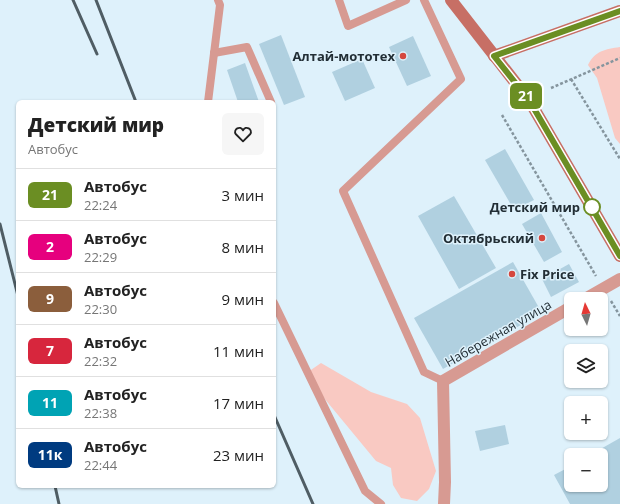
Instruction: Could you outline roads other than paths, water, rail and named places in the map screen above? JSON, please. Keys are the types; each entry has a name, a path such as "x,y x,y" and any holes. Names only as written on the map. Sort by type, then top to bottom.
{"street":[{"path":"451,0 529,100 620,256"},
{"path":"494,56 620,11"},
{"path":"597,292 620,279"},
{"name":"Набережная улица","path":"444,504 446,482 443,381 564,311"}],"lane":[{"path":"208,100 220,5 218,0"},
{"path":"339,0 348,26 406,0"},
{"path":"424,0 461,79 343,191 424,372 443,381"},
{"path":"214,53 247,47 270,100"},
{"path":"276,307 365,491 382,504"}],"railway":[{"path":"73,0 97,54"},
{"path":"96,0 135,100"},
{"path":"0,224 16,288"},
{"path":"276,420 313,504"},
{"path":"55,488 59,504"}],"place":[{"name":"Алтай-мототех","path":"403,56"},
{"name":"Детский мир","path":"592,207"},
{"name":"Октябрьский","path":"542,238"},
{"name":"Fix Price","path":"512,274"}]}
